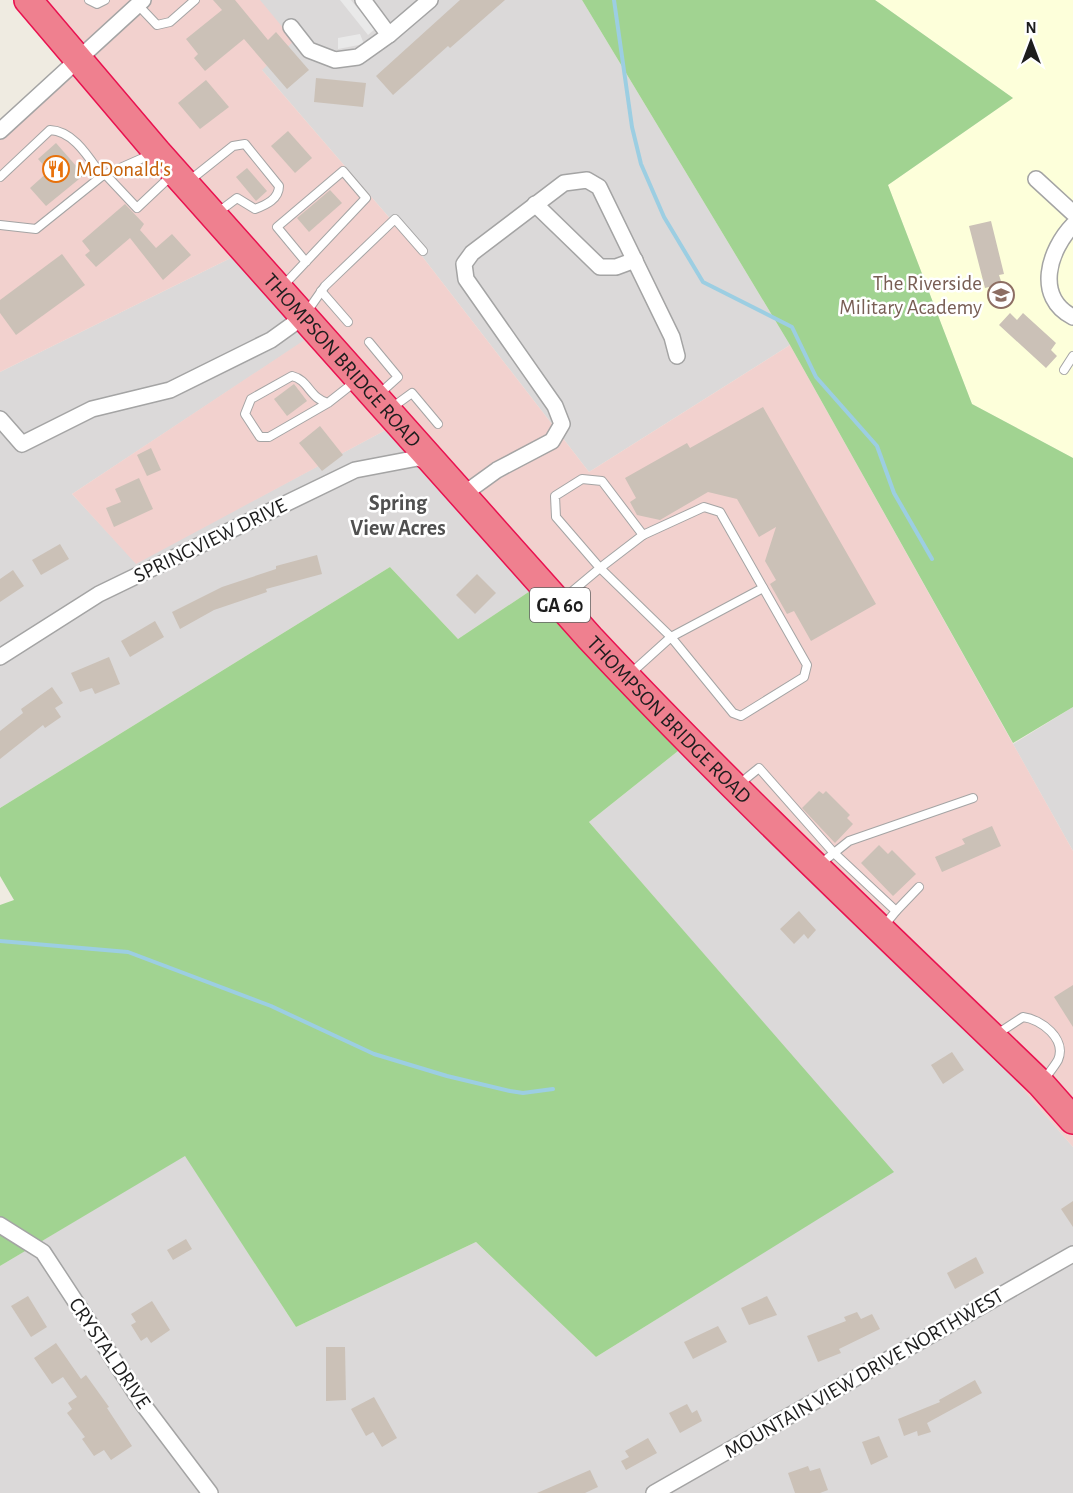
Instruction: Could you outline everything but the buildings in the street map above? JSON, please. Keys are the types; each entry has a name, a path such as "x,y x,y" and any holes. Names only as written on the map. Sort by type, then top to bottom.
{"highway":[{"name":"THOMPSON BRIDGE ROAD","path":"28,0 157,152 461,496 626,677 734,788 825,861 888,920 993,1038 1041,1084 1073,1120"}],"street":[{"path":"363,0 389,35"},
{"path":"291,27 309,50 335,60 358,57 389,35 430,0"},
{"path":"0,131 141,2"},
{"path":"1036,179 1073,213"},
{"path":"461,496 497,470 552,441 562,424 555,406 466,279 464,264 472,253 564,183 587,180 599,187 672,337 677,356"},
{"path":"535,204 600,267 616,267 635,260"},
{"path":"1073,225 1054,250 1049,274 1054,301 1063,312 1073,317"},
{"path":"0,419 22,444 92,409 170,390 271,340 303,317"},
{"name":"SPRINGVIEW DRIVE","path":"0,657 99,594 355,470 418,458 433,464"},
{"name":"CRYSTAL DRIVE","path":"0,1225 43,1252 142,1403 210,1493"},
{"name":"MOUNTAIN VIEW DRIVE NORTHWEST","path":"662,1491 1073,1254"}],"lane":[{"path":"89,0 97,4 105,0"},
{"path":"141,2 158,25 170,22 195,0"},
{"path":"0,177 50,130 59,130 69,136 137,208 180,178 233,146 245,144 279,186 276,197 266,206 255,209 237,198 214,216"},
{"path":"0,225 36,230 104,175 157,152"},
{"path":"279,290 306,262 366,197 343,171 277,227 306,262"},
{"path":"303,317 321,291 395,219 423,251"},
{"path":"321,291 348,322"},
{"path":"369,342 398,376 373,396"},
{"path":"1064,370 1073,356"},
{"path":"328,403 317,400 300,378 292,376 250,399 245,414 260,436 269,437 328,403 412,393 438,424"},
{"path":"558,603 600,568 643,535 704,507 720,512 807,666 804,676 741,716 733,713 671,637 600,568 556,517 555,496 582,479 602,481 643,535"},
{"path":"626,677 671,637 763,588"},
{"path":"825,861 849,841 973,798"},
{"path":"888,920 919,887"},
{"path":"993,1038 1010,1023 1023,1017 1042,1022 1057,1040 1059,1050 1058,1059 1041,1084"}],"shaded area":[{"path":"20,0 260,0 294,41 262,70 418,251 589,472 790,345 1073,851 1073,1147 965,1022 678,751 395,425 136,564 72,494 312,335 247,250 0,372 0,132 79,60"},
{"path":"260,0 582,0 790,345 589,472 418,251 262,70"},
{"path":"340,0 351,0 375,29 368,35"},
{"name":"The Riverside Military Academy","path":"875,0 1073,0 1073,458 972,404 888,185 1013,98"},
{"path":"360,34 364,44 338,49 338,38"},
{"path":"247,250 313,335 72,494 136,563 395,425 536,587 458,639 390,567 0,808 0,372"},
{"path":"1073,707 1073,851 1013,744"},
{"path":"678,751 965,1022 1073,1147 1073,1493 0,1493 0,1266 185,1155 296,1327 476,1242 596,1357 893,1172 589,822"}],"green space":[{"path":"582,0 875,0 1013,98 888,185 972,404 1073,458 1073,707 1013,743 790,345"},
{"path":"390,567 458,639 536,587 678,751 589,822 894,1172 596,1357 476,1242 296,1327 185,1156 0,1266 0,905 14,900 0,876 0,808"}],"waterway":[{"path":"614,0 632,127 641,164 664,217 703,282 792,327 816,377 877,446 894,493 932,559"},
{"path":"0,941 128,952 271,1006 374,1054 447,1076 510,1091 523,1093 553,1089"}],"place":[{"name":"McDonald's","path":"56,169"},
{"name":"The Riverside Military Academy","path":"1001,295"}],"district":[{"name":"Spring View Acres","path":"398,514"}]}
